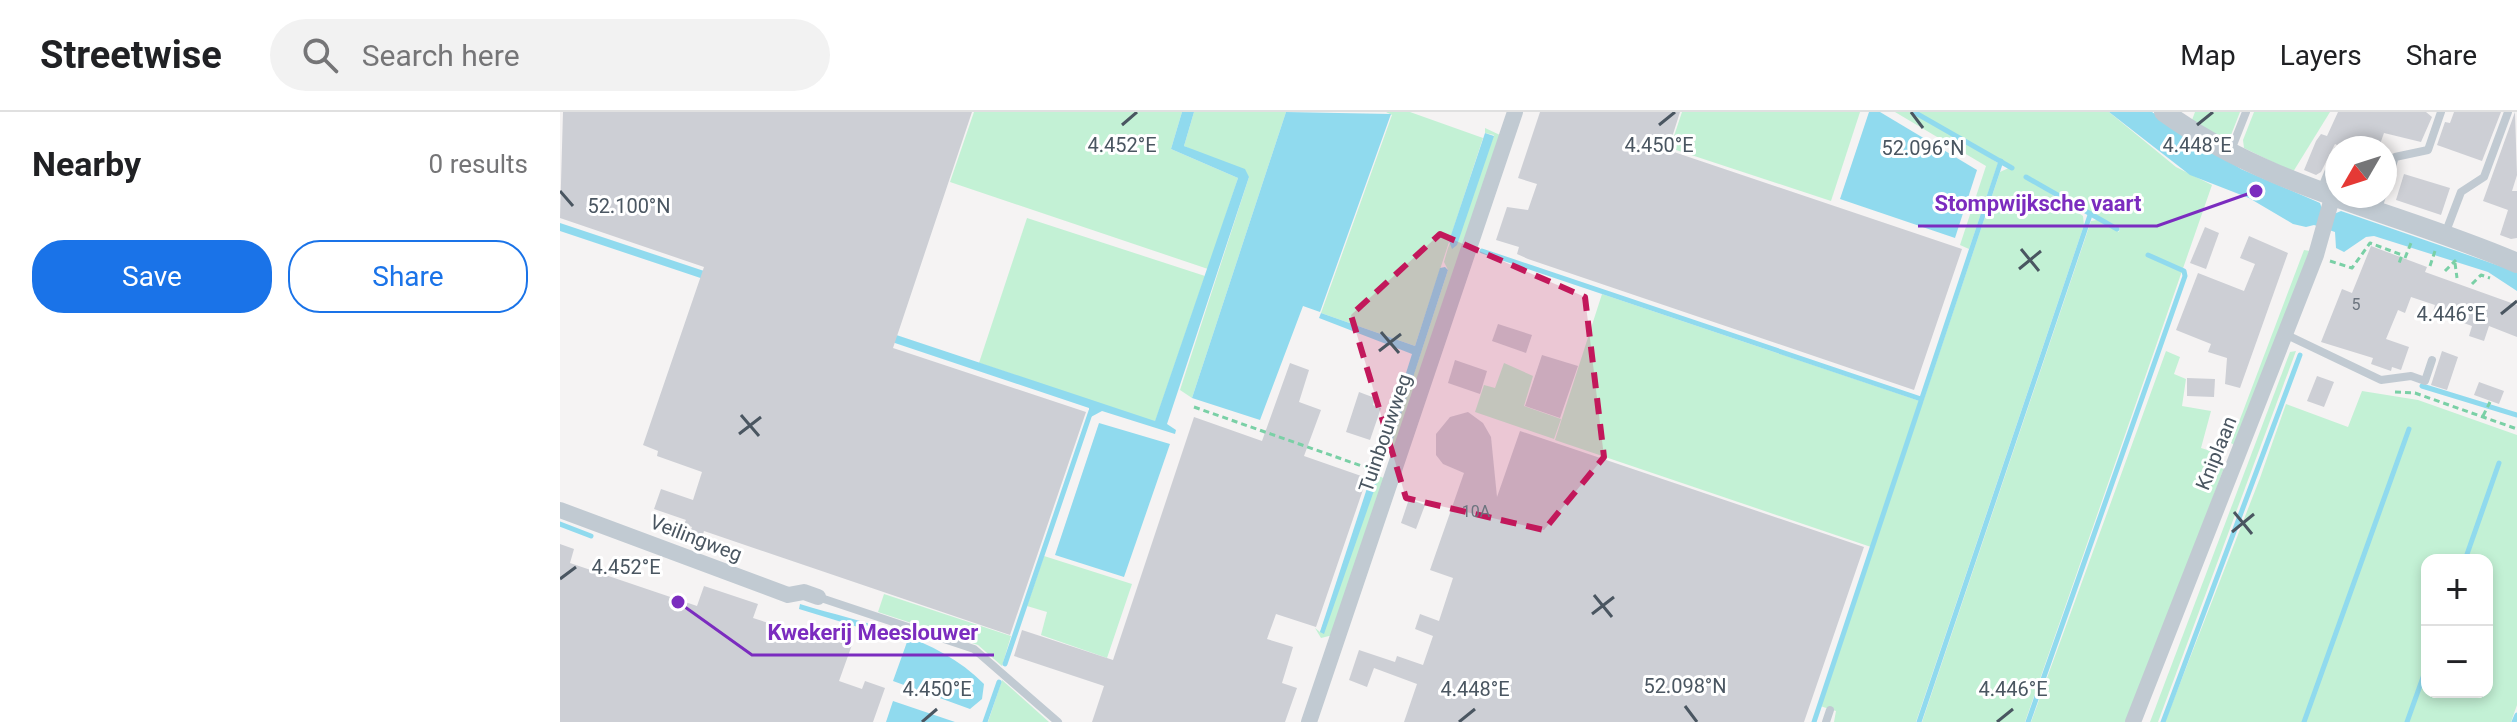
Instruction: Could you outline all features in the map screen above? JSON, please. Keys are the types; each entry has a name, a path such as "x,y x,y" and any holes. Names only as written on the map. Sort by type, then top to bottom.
{"street":[{"name":"Tuinbouwweg","path":"1309,722 1515,112"},
{"path":"2164,112 2229,154 2325,199"},
{"name":"Kniplaan","path":"2133,722 2316,255 2325,208"},
{"path":"2387,208 2444,235 2517,263"},
{"name":"Veilingweg","path":"560,510 788,595 804,592 818,597"}],"lane":[{"path":"2229,154 2246,112"},
{"path":"2397,157 2428,150 2441,112"},
{"path":"2444,235 2461,192 2484,177 2508,112"},
{"path":"2285,334 2381,380 2411,376 2425,381 2432,360"},
{"path":"818,597 974,649 1058,722"},
{"path":"1826,722 1830,710"}],"path":[{"path":"2316,255 2352,268 2370,243 2402,255 2398,266"},
{"path":"2405,258 2409,248"},
{"path":"2430,266 2434,254"},
{"path":"2445,271 2455,262 2457,278"},
{"path":"2472,284 2481,275 2490,278"},
{"path":"2388,392 2415,393 2517,429"},
{"path":"2482,417 2490,402"},
{"path":"1194,407 1391,476"}],"highlighted area":[{"path":"1440,234 1585,297 1604,457 1544,530 1406,498 1351,315"}],"green space":[{"path":"974,112 1182,112 1171,149 1238,178 1208,269 950,182"},
{"path":"1194,112 1286,112 1192,398 1180,390 1249,177 1184,146"},
{"path":"1386,112 1410,112 1483,138 1415,346 1321,313 1392,115"},
{"path":"1682,112 1860,112 1831,201 1670,148"},
{"path":"1895,112 2109,112 2176,167 2212,185 2025,722 1922,722 2091,221 2097,220 2119,232 2120,228 2026,177 2083,216 2084,225 1916,722 1834,722 1836,711 1820,706 1874,548 1555,440 1602,294 1923,402 2000,172 2013,166 1931,121 1998,163 1969,249 1960,245 1986,166"},
{"path":"2195,112 2240,112 2231,135 2224,140 2192,120"},
{"path":"2254,112 2330,112 2293,172 2244,148 2243,140"},
{"path":"1485,128 1500,135 1397,445 1388,450 1382,448 1384,443 1391,444 1448,270 1444,262 1448,248 1494,135 1485,133"},
{"path":"1027,218 1205,276 1155,422 979,363"},
{"path":"2304,250 2310,251 2234,445 2231,443"},
{"path":"2166,351 2180,357 2174,374 2186,379 2182,406 2211,411 2201,448 2214,452 2224,468 2128,722 2031,722"},
{"path":"2296,351 2158,722 2150,722 2290,352"},
{"path":"1504,363 1533,376 1524,406 1561,419 1554,439 1475,412 1484,385 1495,388"},
{"path":"2362,391 2418,400 2517,435 2517,705 2511,722 2165,722 2286,404 2348,427"},
{"path":"1372,472 1385,479 1333,635 1321,638 1315,628 1320,632 1376,481 1370,479"},
{"path":"1044,556 1132,584 1107,658 1041,635 1047,612 1027,606"},
{"path":"884,594 1011,636 1002,666 978,645 878,612"},
{"path":"1002,680 1049,722 988,722"}],"water":[{"path":"1182,112 1194,112 1184,146 1245,169 1249,177 1167,424 1176,430 1175,434 1102,411 1089,418 1089,408 560,231 560,223 1155,421 1238,178 1171,149"},
{"path":"1286,112 1391,114 1320,312 1303,306 1260,420 1192,398"},
{"path":"1869,112 1880,112 1977,170 1955,238 1840,199"},
{"path":"2109,112 2152,112 2241,169 2320,203 2322,209 2334,214 2341,211 2517,272 2517,291 2488,272 2374,236 2366,237 2344,252 2336,248 2335,232 2314,225 2293,224 2249,198 2190,175"},
{"path":"1485,133 1494,136 1457,245 1452,249 1449,241"},
{"path":"1440,268 1448,270 1391,445 1384,443 1412,354 1319,318 1321,313 1415,346"},
{"path":"1099,423 1170,444 1124,577 1055,555"},
{"path":"1370,479 1377,482 1324,634 1320,632"},
{"path":"800,604 922,642 965,667 984,684 982,699 970,709 893,681 907,642 799,609"},
{"path":"893,701 955,722 886,722"}],"building":[{"path":"563,112 972,112 893,348 1086,412 1010,635 704,531 702,538 689,534 692,527 684,524 686,520 654,509 661,489 693,500 702,472 657,456 658,451 643,445 704,267 560,218"},
{"path":"1540,112 1680,112 1668,150 1962,249 1914,390 1528,259 1517,254 1519,247 1496,240 1507,207 1528,210 1537,184 1518,178"},
{"path":"2338,112 2426,112 2432,117 2421,142 2384,133 2383,136 2327,136"},
{"path":"2454,112 2501,112 2482,161 2437,145 2445,122 2450,123"},
{"path":"2515,112 2517,175 2512,191 2517,191 2517,238 2511,239 2500,235 2508,210 2483,201"},
{"path":"2321,134 2327,136 2325,164 2316,175 2304,170"},
{"path":"2404,174 2450,188 2441,215 2397,200"},
{"path":"2205,227 2219,233 2206,269 2190,263"},
{"path":"2249,236 2288,253 2240,388 2225,384 2227,358 2208,352 2211,344 2176,330 2198,273 2244,291 2255,264 2240,258"},
{"path":"2371,246 2427,267 2425,272 2517,305 2517,337 2489,326 2484,341 2469,336 2472,326 2433,312 2435,305 2411,297 2405,313 2398,310 2386,339 2409,347 2401,370 2392,367 2391,371 2371,364 2373,358 2321,342 2342,289 2352,293"},
{"path":"1498,324 1532,335 1526,353 1492,341"},
{"path":"2442,351 2458,357 2447,390 2431,385"},
{"path":"1542,355 1578,366 1560,418 1525,406"},
{"path":"1455,360 1487,371 1480,394 1448,383"},
{"path":"1290,363 1309,370 1299,402 1321,410 1304,456 1367,478 1316,627 1276,614 1267,639 1293,647 1282,683 1297,688 1285,722 1092,722 1104,686 1014,656 1022,630 1113,660 1194,417 1262,441"},
{"path":"2317,376 2334,382 2324,407 2307,401"},
{"path":"2187,378 2215,379 2214,397 2187,396"},
{"path":"2479,382 2504,391 2499,404 2474,395"},
{"path":"1359,392 1375,398 1373,405 1381,408 1370,440 1346,432"},
{"path":"1468,412 1483,423 1491,437 1497,497 1520,431 1864,547 1804,722 1404,722 1417,684 1374,668 1367,687 1349,680 1359,650 1395,662 1397,656 1423,665 1433,636 1415,629 1420,614 1439,621 1453,578 1430,570 1464,473 1443,464 1436,455 1436,434 1450,417"},
{"path":"1409,499 1425,505 1416,529 1401,523"},
{"path":"560,544 574,549 570,563 697,606 704,586 758,604 753,618 787,629 785,634 811,642 816,626 853,642 839,681 862,689 865,681 885,688 873,722 560,722"}],"waterway":[{"path":"1914,112 2012,168"},
{"path":"1814,722 2001,161"},
{"path":"2026,177 2117,229"},
{"path":"1919,722 2090,215"},
{"path":"1482,251 1921,399"},
{"path":"2028,722 2185,276 2184,271 2148,255"},
{"path":"2163,722 2300,355"},
{"path":"2422,386 2517,415"},
{"path":"1005,664 1091,411"},
{"path":"2304,722 2409,429"},
{"path":"2467,554 2499,463"},
{"path":"560,524 591,536"},
{"path":"985,722 999,682"},
{"path":"2407,722 2421,683"},
{"path":"2514,722 2517,715"}],"place":[{"name":"Stompwijksche vaart","path":"2256,191"},
{"name":"Kwekerij Meeslouwer","path":"678,602"}]}
